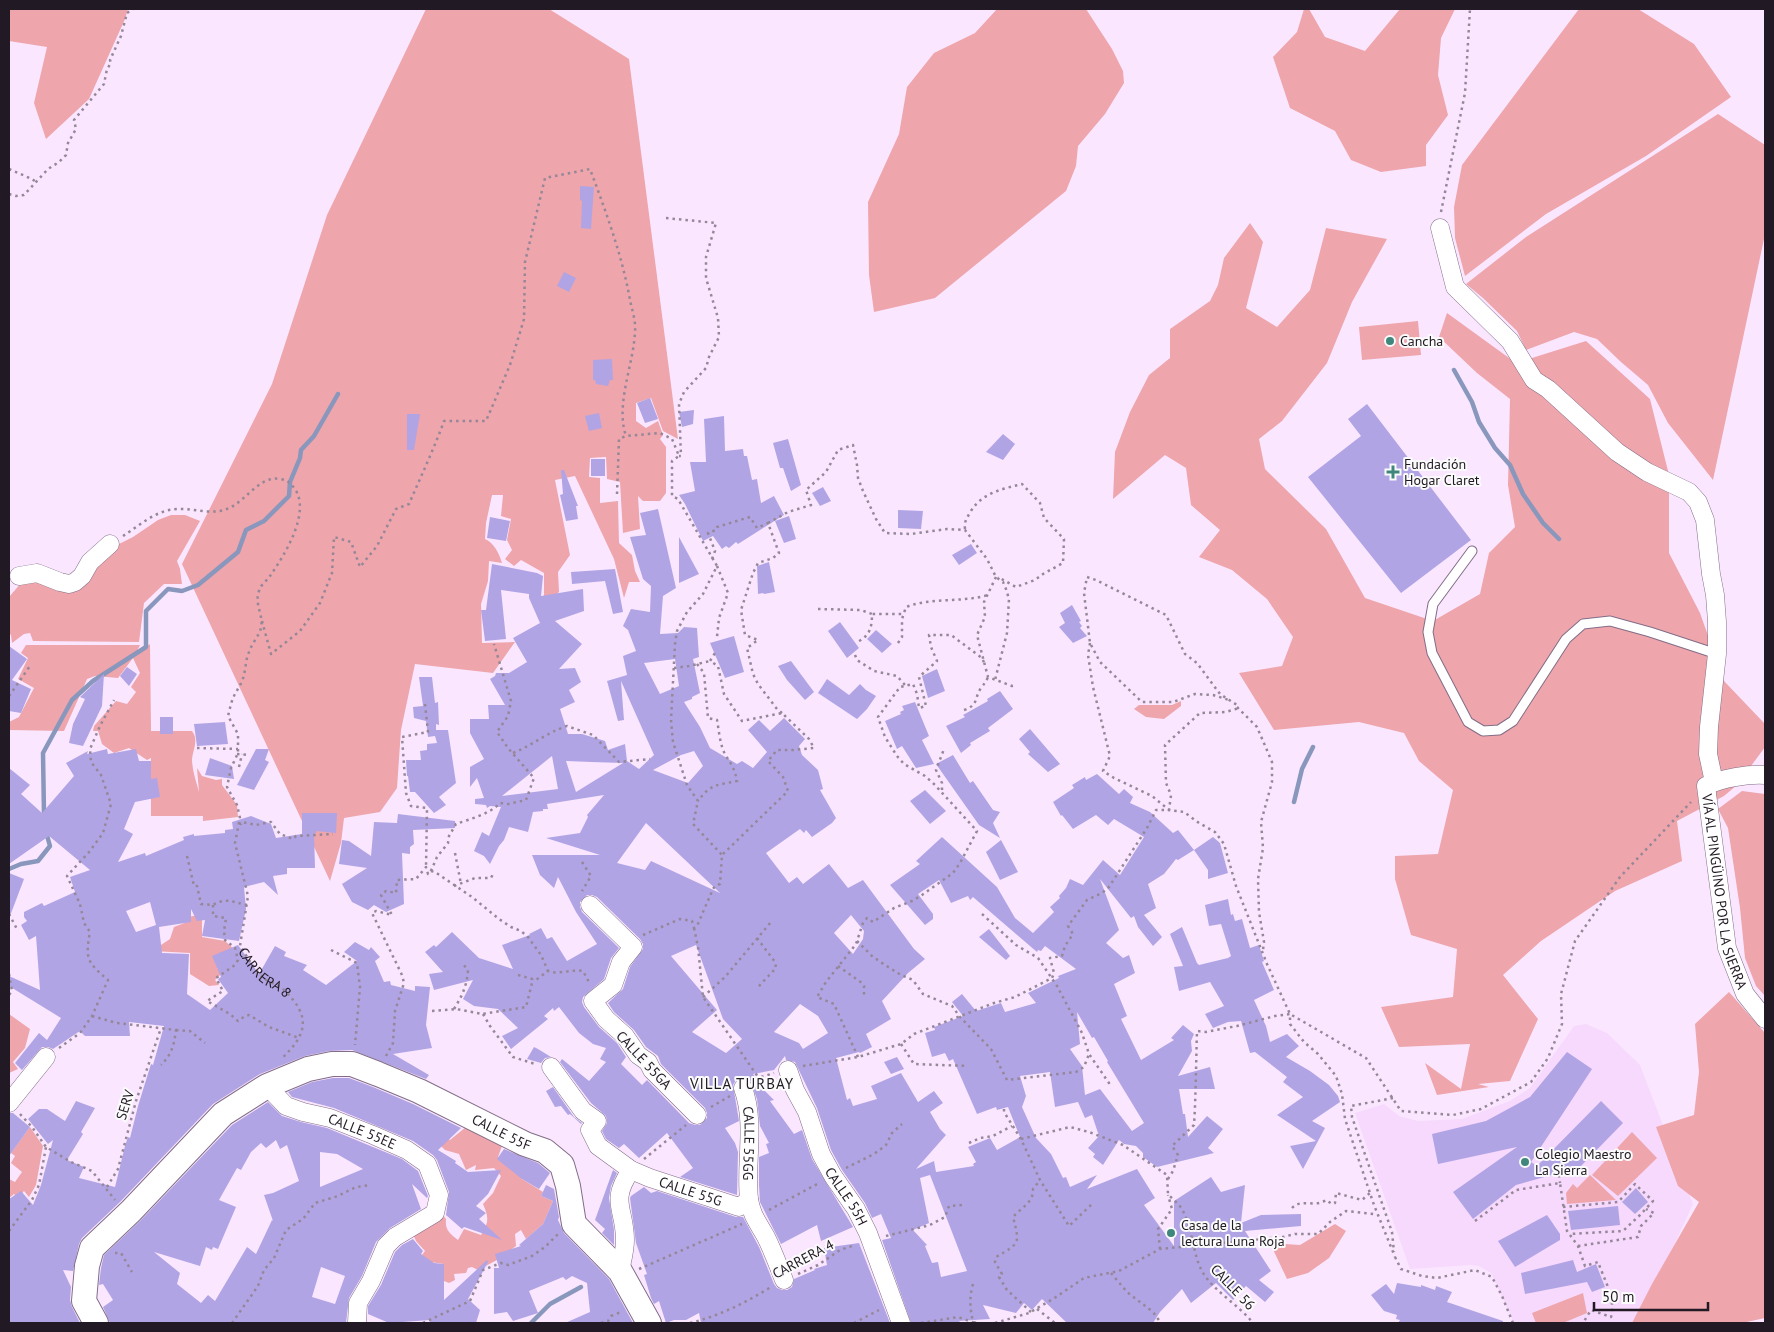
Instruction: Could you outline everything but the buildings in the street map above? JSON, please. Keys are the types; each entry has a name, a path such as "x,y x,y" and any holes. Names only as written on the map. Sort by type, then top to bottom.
{"street":[{"path":"1440,228 1454,287 1510,341 1534,380 1548,389 1617,452 1647,472 1688,492 1698,502 1704,520 1710,574 1715,595 1717,654 1708,727 1710,784"},
{"path":"19,576 37,573 60,582 69,584 75,582 82,576 90,562 110,544"},
{"name":"VÍA AL PINGÜINO POR LA SIERRA","path":"1765,775 1755,775 1710,784 1727,948 1745,994 1765,1019"},
{"path":"590,905 630,944"},
{"name":"CALLE 55GA","path":"630,944 613,985 593,1002 606,1019 625,1036 638,1055 648,1062 652,1070 698,1115"},
{"path":"9,1103 46,1056"},
{"name":"CALLE 55F","path":"267,1086 308,1069 332,1064 352,1064 419,1091 525,1144 546,1151 562,1166 568,1186 574,1224 620,1271 644,1314"},
{"path":"552,1067 583,1111 596,1121 590,1130 598,1146 631,1170 622,1183 618,1202 625,1239 620,1271"},
{"name":"CALLE 55H","path":"788,1070 795,1090 807,1112 822,1154 833,1176 856,1208 870,1238 901,1323"},
{"path":"96,1323 84,1301 89,1257 223,1114 267,1086"},
{"name":"CALLE 55EE","path":"267,1086 286,1106 330,1118 407,1150 427,1164 439,1195 435,1212 395,1237 386,1246 371,1281 358,1303 358,1323"},
{"name":"CALLE 55GG","path":"743,1088 750,1113 749,1200"},
{"name":"CALLE 55G","path":"631,1170 739,1207 749,1200"},
{"path":"749,1200 754,1219 765,1236 784,1280"}],"lane":[{"path":"1472,551 1433,604 1428,632 1432,653 1468,722 1483,731 1499,730 1513,721 1566,639 1583,624 1610,621 1717,654"}],"path":[{"path":"9,194 16,196 24,195 48,169 60,162 66,155 68,143 76,129 74,120 104,84 107,69 121,36 127,13 133,9"},
{"path":"1441,206 1465,93 1470,9"},
{"path":"9,169 36,182"},
{"path":"110,544 153,515 176,509 216,513 229,509 242,501 258,486 271,479 280,478 290,482 298,494 300,507 293,538 269,579 261,585 258,594 257,606 271,654 300,631 320,603 332,573 334,537 350,542 360,567 377,546 396,509 409,504 431,456 444,421 486,421 510,365 524,319 525,262 545,178 590,169 610,223 626,280 635,329 625,393 623,427 626,436"},
{"path":"666,218 716,223 706,257 706,278 718,318 718,337 706,368 684,392 679,404 682,456 672,461 672,496 678,499 716,566 728,593 719,618 717,637"},
{"path":"617,494 619,439 626,436 660,434 672,440 679,456"},
{"path":"712,559 714,551 708,533 716,530 717,527 750,517 757,528 788,512 811,504 806,490 826,472 838,450 853,445 858,478 876,519 885,533 911,534 946,529 964,530"},
{"path":"995,680 1007,634 1009,599 1003,582 996,577 987,559 964,530 964,522 976,503 988,495 1022,484 1040,502 1044,518 1064,539 1064,563 1035,580 1016,587 1002,578 996,577"},
{"path":"694,928 697,926 713,889 720,884 722,855 788,792 783,777 768,761 777,750 814,748 810,739 777,709 758,684 753,674 747,648 758,640 745,635 741,610 753,573 758,563 773,558 779,553 768,523"},
{"path":"698,802 687,785 673,742 671,720 674,668 677,632 687,612 702,594 716,566"},
{"path":"964,710 970,708 976,702 981,688 988,677 977,635 985,617 984,602 996,577"},
{"path":"1169,810 1152,796 1103,771 1110,756 1092,686 1088,655 1090,643 1084,593 1086,577 1110,586 1166,615 1185,654 1197,663 1220,694 1237,705 1257,727 1272,762 1272,782 1261,822 1263,848 1258,879 1259,912 1264,942 1262,952"},
{"path":"898,644 902,637 902,619 906,607 920,602 976,599 988,595"},
{"path":"818,609 861,610 872,614 904,614"},
{"path":"859,641 869,633 872,627 872,614"},
{"name":"CARRERA 8","path":"262,621 261,629 249,652 242,680 234,696 228,716 238,734 238,749 230,768 227,787 237,805 240,818 235,843 248,896 240,946 263,978 283,989 303,1015 304,1026 299,1038"},
{"path":"858,1057 834,1004 817,998 857,941 863,923 867,918 873,922 894,908 912,901 947,878 960,863 977,832 942,792 925,776 904,764 897,756 880,725 878,717 900,686 913,684 920,708 926,706 919,677 937,660 931,647 929,636 951,635 982,658 985,665"},
{"path":"1090,643 1100,662 1142,702 1173,702 1194,694 1212,695 1229,700"},
{"path":"431,871 456,824 480,816 497,807 500,803 508,804 526,800 534,778 497,732 508,716 511,701 494,644"},
{"path":"674,668 710,660 715,653"},
{"path":"855,655 857,660 874,670 897,676 905,685"},
{"path":"710,660 718,666 724,694 742,721 782,713"},
{"path":"698,664 704,673 708,718 717,720 721,740 726,755 733,764 737,781 725,782 710,787 698,802 694,824 722,855"},
{"path":"9,696 30,666"},
{"path":"988,677 1012,686 1016,685"},
{"path":"46,1056 80,1033 92,1016 108,980 91,965 87,953 90,932 84,923 80,904 67,876 90,851 103,833 111,804 101,775 91,762 90,749 114,700"},
{"path":"425,704 428,732 402,737 406,793 411,806 427,808 426,866 428,874 431,871 435,872 472,897 499,919 521,931 528,937 541,955 548,971 554,973 573,970 583,971"},
{"path":"1169,810 1172,795 1166,783 1165,745 1200,713 1226,712 1237,707"},
{"path":"513,753 531,746 540,737 568,726 593,735 619,762 650,759"},
{"path":"197,748 238,749"},
{"path":"942,792 942,783 936,770 944,749"},
{"path":"237,754 250,755"},
{"path":"239,767 242,754"},
{"path":"1168,1179 1176,1166 1178,1155 1172,1146 1194,1125 1197,1086 1194,1071 1197,1031 1206,1032 1290,1014 1366,1058 1401,1111 1452,1115 1481,1109 1531,1082 1548,1058 1562,1024 1561,994 1575,941 1620,877 1710,784"},
{"path":"788,1070 812,1064 858,1057 901,1044 914,1034 994,1003 1015,997 1052,978 1054,973 1050,958 1062,956 1065,946 1073,934 1068,926 1087,900 1102,893 1109,887 1147,828 1156,810 1184,812 1215,832 1224,844 1236,886 1262,952 1290,1014 1290,1024 1336,1076 1342,1094 1345,1119 1370,1194 1401,1269 1422,1276 1438,1278 1475,1270 1492,1277 1502,1296 1512,1323"},
{"path":"239,824 242,822 256,825 271,822 280,834 293,839 296,836 332,834"},
{"path":"454,853 460,884"},
{"path":"187,856 194,886 197,886 201,904 213,905"},
{"path":"582,862 591,876 582,892 590,905"},
{"path":"378,1074 393,1043 395,1012 404,983 399,967 372,913 376,911 392,915 381,895 386,891 396,893 397,880 416,878 426,866"},
{"path":"454,886 474,878 491,878 493,874"},
{"path":"247,905 228,900 218,900 213,905 213,916 226,918 224,940 235,948 242,949 248,956"},
{"path":"9,914 18,931"},
{"path":"982,914 1016,945 1038,958 1052,978 1082,1033 1089,1054 1111,1086"},
{"path":"630,944 680,919 692,921 698,947 703,997 758,1077"},
{"path":"703,997 725,978 771,922"},
{"path":"757,938 775,962 776,968 758,987"},
{"path":"857,941 872,956 901,975 913,980 923,994 952,1006 960,1017 991,1048 1007,1080 1076,1072 1084,1067 1089,1054"},
{"path":"235,948 238,960 216,978 222,992 207,1001 238,1020 249,1016 269,1027 299,1038 288,1053 272,1066 267,1086"},
{"path":"331,950 357,963 360,987 352,1064"},
{"path":"454,1010 464,992 467,980 468,970 462,963"},
{"path":"838,966 862,983 864,986 864,996"},
{"path":"518,975 536,980 548,971"},
{"path":"9,974 12,991 9,995"},
{"path":"432,1011 454,1010 483,1014 526,1008 533,979"},
{"path":"483,1014 513,1057 541,1066 552,1067"},
{"path":"92,1016 117,1023 190,1031 205,1043"},
{"name":"SERV","path":"106,1187 118,1170 136,1101 161,1028"},
{"path":"161,1065 173,1048 176,1030"},
{"path":"901,1044 914,1064 968,1066"},
{"path":"1393,1098 1351,1106 1355,1126 1392,1232 1395,1257"},
{"path":"9,1103 32,1127 46,1147 92,1172 106,1187 112,1198 131,1210"},
{"path":"1004,1109 1021,1139 1040,1180 1069,1226 1093,1204"},
{"path":"969,1143 980,1138 993,1136 1012,1126"},
{"path":"1021,1139 1070,1127 1123,1145 1168,1176 1168,1194 1172,1209 1158,1228 1160,1248"},
{"path":"9,1231 32,1200 39,1186 46,1147"},
{"path":"1560,1175 1566,1230 1578,1246 1585,1266 1598,1262 1612,1299 1613,1309 1611,1317 1591,1310 1583,1323"},
{"path":"1031,1312 1007,1290 999,1277 1002,1274 995,1262 996,1257 1012,1248 1017,1242 1013,1217 1031,1200 1034,1195 1033,1189 1040,1180"},
{"path":"1475,1220 1516,1190 1560,1183"},
{"path":"1563,1207 1618,1202 1635,1184 1653,1201 1623,1230 1569,1234"},
{"path":"232,1323 258,1286 264,1270 274,1258 286,1230 303,1219 315,1204 356,1188 371,1185"},
{"path":"1292,1208 1296,1204 1314,1205 1326,1200 1332,1204 1335,1203 1336,1193 1362,1200 1370,1194"},
{"name":"CALLE 56","path":"1168,1194 1180,1206 1202,1271 1224,1296 1253,1323"},
{"name":"CARRERA 4","path":"690,1323 716,1316 750,1300 784,1280 818,1265 840,1250 870,1238 930,1225 945,1217 949,1206 963,1206"},
{"path":"1578,1246 1638,1236 1641,1226 1654,1213 1646,1209"},
{"path":"995,1323 1031,1312 1084,1278 1119,1271 1160,1248 1283,1237 1296,1234 1318,1234 1330,1222 1346,1211 1374,1214"},
{"path":"422,1323 470,1301 483,1270 501,1263 508,1265 532,1256 546,1246 561,1231"},
{"path":"89,1257 95,1254 121,1253 132,1272"},
{"path":"1111,1273 1127,1292 1153,1312 1161,1323"},
{"path":"973,1284 970,1308 972,1322 975,1323"},
{"path":"854,1323 894,1303"},
{"path":"1037,1309 1055,1323"},
{"path":"601,1323 608,1321 611,1316 644,1314"},
{"path":"920,1323 958,1317 975,1323"}],"shaded area":[{"path":"9,9 128,9 89,99 46,139 34,103 47,47 9,41"},
{"path":"426,9 549,9 629,59 678,439 663,431 651,398 636,403 636,421 646,428 658,421 663,435 660,439 666,447 666,493 660,501 643,501 638,496 640,529 623,533 620,482 607,479 606,457 590,458 589,477 600,478 600,503 618,501 619,543 632,555 635,571 640,582 629,582 624,598 614,559 575,476 555,480 570,555 558,572 559,592 553,598 544,597 544,573 521,560 514,566 505,559 512,550 507,540 511,519 501,516 503,495 492,495 486,523 485,539 496,549 502,563 489,561 488,581 481,604 482,643 515,642 493,673 415,664 401,730 397,788 380,812 344,818 341,843 330,881 182,564 272,384 327,215"},
{"path":"997,9 1086,9 1112,49 1123,71 1124,83 1105,114 1078,146 1076,166 1066,191 935,298 874,312 869,275 868,202 899,134 907,87 934,53 975,33"},
{"path":"1304,9 1309,9 1325,37 1365,51 1400,9 1455,9 1441,38 1438,75 1448,115 1426,145 1426,166 1381,172 1351,160 1335,131 1290,108 1273,57 1297,32"},
{"path":"1579,9 1638,9 1694,44 1731,97 1646,156 1546,214 1465,276 1455,238 1454,207 1462,165"},
{"path":"1718,114 1765,145 1765,234 1713,480 1668,423 1648,385 1597,339 1574,332 1526,350 1517,331 1466,284 1526,237"},
{"path":"1250,223 1263,242 1246,308 1277,327 1310,290 1326,228 1387,239 1352,302 1327,363 1282,421 1259,439 1265,469 1326,529 1365,598 1433,621 1480,594 1489,553 1515,527 1508,485 1510,399 1477,373 1439,337 1447,313 1516,363 1586,341 1650,399 1669,475 1669,553 1700,613 1724,681 1765,724 1765,747 1737,785 1724,796 1677,821 1682,861 1615,891 1541,941 1503,975 1538,1019 1510,1081 1478,1084 1489,1087 1437,1095 1425,1063 1461,1089 1470,1044 1399,1047 1381,1007 1453,997 1457,949 1411,935 1395,879 1395,856 1438,854 1453,790 1419,761 1404,733 1359,722 1274,730 1239,673 1282,666 1293,637 1267,599 1232,570 1199,557 1220,530 1191,505 1186,468 1165,455 1113,499 1115,452 1130,412 1149,375 1170,358 1170,329 1210,301 1218,285 1224,258"},
{"name":"Cancha","path":"1418,321 1421,355 1362,360 1359,327"},
{"path":"171,515 185,515 200,521 177,561 182,584 164,584 144,603 139,642 33,641 30,633 24,634 12,643 9,633 9,597 22,582 31,580 67,590 78,590 90,579 96,566 113,547 133,537 158,520"},
{"path":"150,644 151,731 192,731 195,741 192,763 199,792 197,768 202,776 216,780 222,779 222,785 237,805 238,817 203,821 203,816 151,816 151,758 147,760 129,748 114,753 102,744 98,731 93,731 94,726 116,701 127,704 136,692 131,687 140,673 133,658 118,678 95,676 87,679 64,731 9,730 9,722 19,717 34,688 18,679 28,658 21,653 26,645 140,645 136,653"},
{"path":"1181,701 1181,706 1164,719 1146,717 1134,709 1139,705 1172,705"},
{"path":"1742,791 1765,794 1765,996 1756,986 1745,958 1740,908 1728,828 1718,809"},
{"path":"202,915 202,937 225,941 235,950 231,963 217,968 222,973 215,980 219,985 209,986 190,974 190,953 152,951 170,939 174,927 187,922 184,918"},
{"path":"1729,992 1765,1033 1765,1318 1742,1323 1632,1323 1699,1202 1678,1186 1656,1127 1694,1115 1699,1072 1695,1024"},
{"path":"9,1014 30,1029 25,1048 13,1062 18,1069 9,1073"},
{"name":"Colegio Maestro La Sierra","path":"1586,1024 1607,1033 1640,1065 1693,1204 1638,1323 1514,1323 1491,1273 1479,1266 1410,1269 1355,1113 1384,1104 1399,1116 1418,1121 1462,1119 1510,1101 1530,1088 1574,1026"},
{"path":"434,1126 450,1140 466,1127 503,1143 498,1157 517,1170 522,1179 543,1192 541,1196 553,1201 543,1224 526,1239 521,1230 515,1234 516,1246 497,1260 478,1270 472,1267 468,1268 466,1273 454,1274 455,1280 449,1283 444,1281 444,1264 430,1262 422,1255 425,1251 416,1241 412,1232 441,1213 446,1219 448,1231 458,1240 464,1229 481,1235 486,1227 487,1220 483,1204 493,1193 501,1176 494,1168 475,1170 476,1165 466,1170 459,1154 445,1150 436,1141"},
{"path":"30,1127 43,1146 36,1185 29,1197 24,1191 18,1198 14,1194 9,1198 9,1179 15,1182 22,1172 11,1163 15,1156 11,1153"},
{"path":"1632,1132 1657,1158 1618,1196 1592,1175"},
{"path":"1590,1175 1616,1200 1567,1204 1566,1193 1573,1184 1577,1188"},
{"path":"1335,1224 1346,1231 1329,1258 1308,1273 1287,1279 1270,1243 1300,1245"},
{"path":"1583,1293 1587,1313 1563,1323 1536,1323 1532,1313"}],"waterway":[{"path":"1454,370 1472,402 1479,422 1495,448 1510,465 1523,494 1543,523 1559,539"},
{"path":"44,814 43,753 72,700 93,681 146,647 146,611 168,589 182,591 198,585 238,552 246,530 264,521 289,496 290,482 300,458 301,450 314,436 338,394"},
{"path":"1294,802 1302,769 1313,747"},
{"path":"9,869 21,864 38,861 50,846 46,832"},
{"path":"531,1323 550,1304 581,1287"}],"place":[{"name":"Cancha","path":"1390,341"},
{"name":"Fundación Hogar Claret","path":"1393,472"},
{"name":"Colegio Maestro La Sierra","path":"1525,1162"},
{"name":"Casa de la lectura Luna Roja","path":"1171,1233"}],"district":[{"name":"VILLA TURBAY","path":"742,1083"}]}
